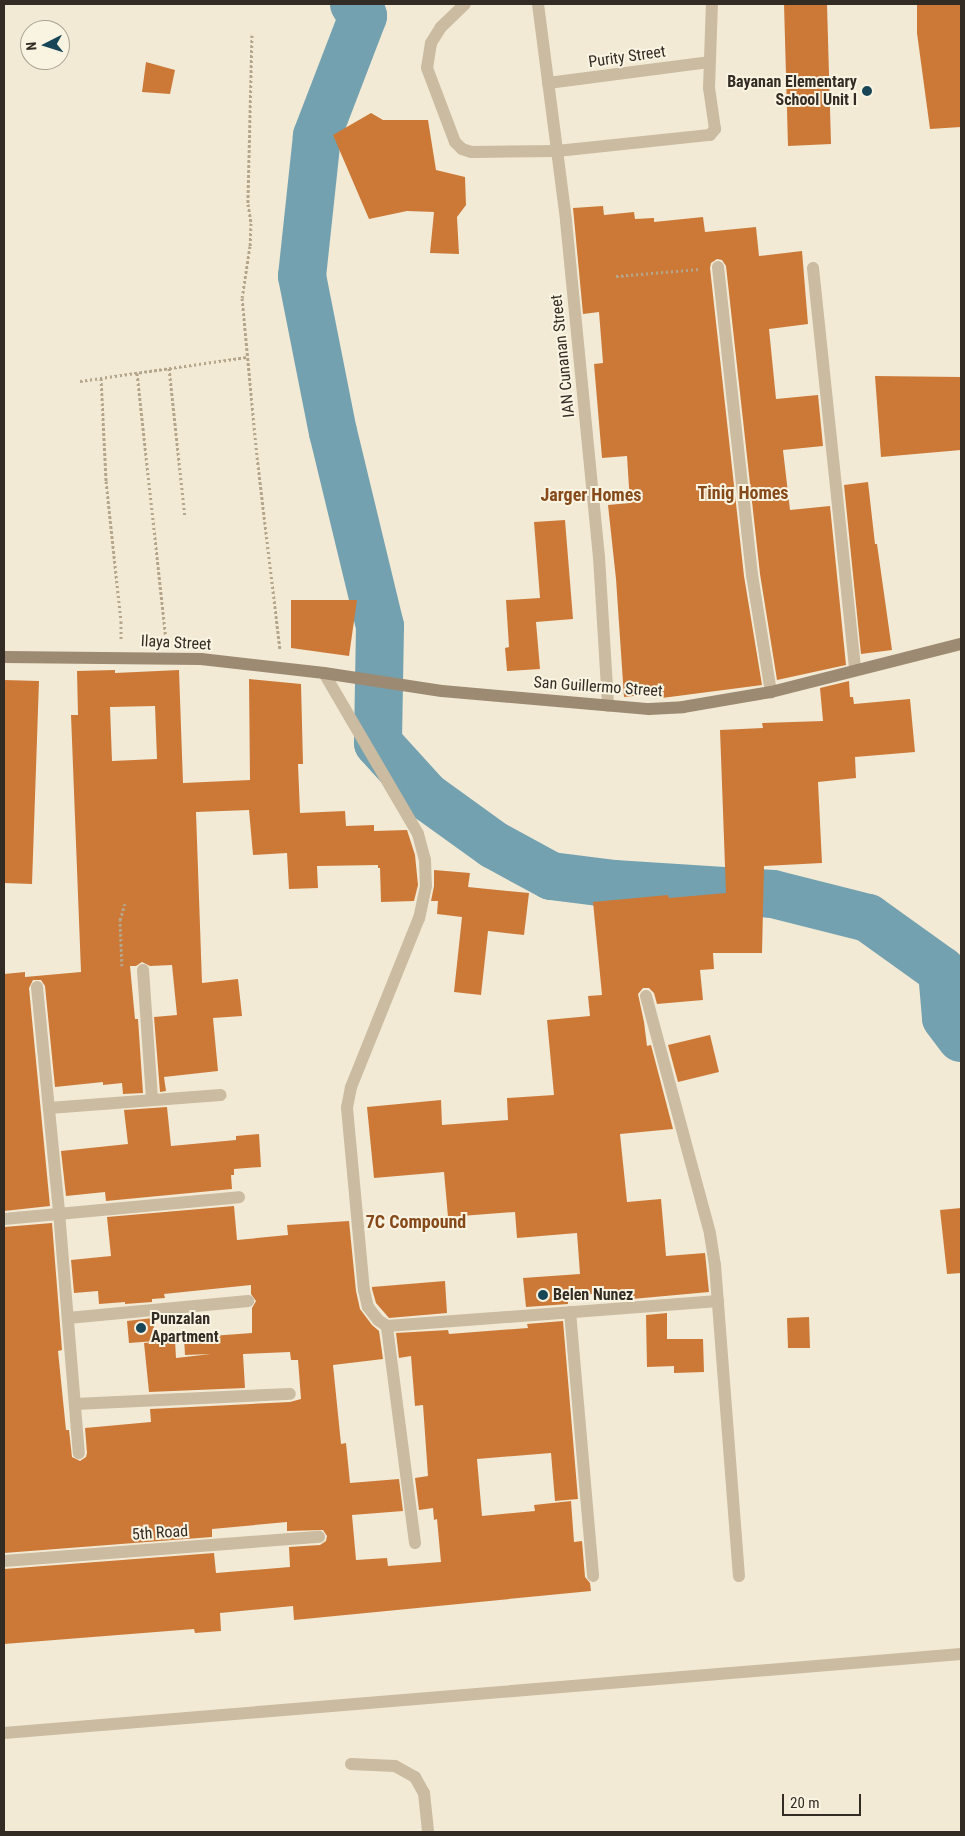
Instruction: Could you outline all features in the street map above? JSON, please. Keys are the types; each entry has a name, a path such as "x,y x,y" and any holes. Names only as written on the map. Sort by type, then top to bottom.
{"main road":[{"name":"San Guillermo Street","path":"346,676 442,691 649,709 683,707 771,692 961,644"},
{"name":"Ilaya Street","path":"4,657 168,658 282,667 346,676"}],"street":[{"path":"465,4 441,27 431,43 427,55 427,68 455,142 462,149 471,152 557,151 710,135 715,129 709,88 712,4"},
{"name":"IAN Cunanan Street","path":"538,4 557,151 599,557 608,706"},
{"name":"Purity Street","path":"548,83 709,62"},
{"path":"718,267 752,574 771,692"},
{"path":"813,268 855,670"},
{"path":"324,673 418,834 426,860 426,886 419,918 351,1088 347,1108 364,1290 368,1307 378,1320 386,1326 718,1301"},
{"path":"143,970 152,1100"},
{"path":"37,987 59,1212 79,1453"},
{"path":"646,996 710,1234 718,1301 738,1576"},
{"path":"49,1108 221,1095"},
{"path":"4,1219 59,1212 239,1197"},
{"path":"68,1318 248,1301"},
{"path":"570,1312 593,1576"},
{"path":"386,1326 415,1543"},
{"path":"75,1404 290,1394"},
{"name":"5th Road","path":"4,1561 319,1537"},
{"path":"4,1733 961,1654"},
{"path":"351,1764 395,1766 415,1777 424,1793 428,1832"}],"path":[{"path":"252,35 248,204 251,223 250,246 242,298 282,667"},
{"path":"616,276 718,267"},
{"path":"80,381 247,357"},
{"path":"169,368 185,517"},
{"path":"137,373 168,658"},
{"path":"101,378 106,480 121,621 120,657"},
{"path":"123,971 120,920 125,904"}],"building":[{"path":"784,4 827,4 831,144 788,146"},
{"path":"917,4 961,4 961,127 930,129 917,33"},
{"path":"146,62 175,70 170,94 142,92"},
{"path":"371,113 383,120 428,120 436,170 465,177 466,205 457,217 459,254 430,253 434,212 407,211 369,219 333,135"},
{"path":"603,206 604,215 634,212 635,219 654,218 654,222 703,217 705,232 756,227 759,256 802,251 808,324 769,329 776,399 818,395 823,446 783,450 790,510 830,506 846,665 777,680 760,574 726,266 722,260 717,259 711,263 710,268 744,576 762,685 662,698 662,693 624,697 616,579 608,505 630,503 627,456 602,458 594,364 603,363 599,312 583,314 573,208"},
{"path":"875,376 961,377 961,450 881,457"},
{"path":"868,482 875,544 877,544 892,650 861,654 844,485"},
{"path":"565,520 573,619 536,622 540,669 507,671 505,648 509,647 506,600 540,598 534,522"},
{"path":"291,600 357,600 349,656 291,648"},
{"path":"115,670 115,673 179,670 183,783 250,780 249,679 301,684 303,764 298,764 300,813 345,811 346,826 374,825 374,831 407,830 415,855 418,885 414,901 381,902 380,868 378,868 378,865 317,866 318,888 289,889 287,853 253,855 249,810 196,812 202,983 238,979 242,1016 213,1018 218,1071 164,1077 166,1091 160,1092 154,1017 177,1015 172,965 150,966 142,962 136,966 130,966 135,1019 138,1019 143,1093 123,1094 122,1083 103,1085 103,1082 55,1087 45,986 41,980 33,980 29,988 50,1206 4,1211 4,974 25,972 25,977 81,972 71,715 78,715 77,671","holes":["155,706 157,759 112,761 110,707"]},
{"path":"4,680 39,681 32,884 4,883"},
{"path":"849,681 850,697 853,697 854,704 910,699 915,752 855,757 856,778 818,782 822,863 764,866 762,953 713,953 714,969 700,970 703,1000 657,1004 654,993 649,988 643,988 638,994 647,1046 651,1045 673,1129 620,1134 627,1202 661,1199 666,1256 705,1253 709,1292 632,1299 631,1291 568,1296 568,1304 526,1307 523,1278 580,1274 577,1233 517,1238 515,1212 448,1217 444,1172 374,1178 367,1107 441,1100 442,1125 508,1120 507,1098 554,1095 547,1020 590,1016 588,996 602,995 593,902 668,895 669,898 726,893 720,730 763,728 762,723 823,721 820,688"},
{"path":"434,870 470,873 468,887 529,893 524,935 488,931 481,995 454,992 462,917 437,914 438,901 431,901 434,886"},
{"path":"710,1035 719,1072 678,1082 668,1045"},
{"path":"167,1107 171,1146 236,1140 236,1136 259,1134 261,1167 234,1169 234,1175 231,1175 232,1189 106,1201 105,1192 66,1196 61,1151 128,1144 124,1110"},
{"path":"234,1206 237,1240 288,1235 287,1225 349,1221 356,1291 360,1309 379,1331 383,1359 333,1365 341,1444 346,1443 350,1483 399,1479 403,1511 352,1515 356,1560 387,1558 388,1566 441,1562 437,1519 434,1520 433,1508 419,1510 415,1478 428,1476 423,1405 415,1406 411,1356 399,1358 396,1333 448,1330 449,1334 528,1328 527,1324 563,1321 578,1499 555,1501 551,1453 477,1459 482,1516 535,1511 534,1505 571,1501 574,1542 582,1541 585,1577 590,1583 591,1591 294,1620 293,1606 220,1613 221,1631 195,1633 194,1629 4,1644 4,1569 214,1553 216,1573 290,1567 289,1547 320,1545 326,1541 327,1536 323,1530 287,1531 287,1522 212,1529 212,1537 4,1553 4,1227 52,1223 62,1350 58,1351 66,1430 69,1430 72,1457 80,1461 86,1457 87,1453 85,1428 151,1422 150,1409 290,1402 301,1399 298,1360 291,1360 290,1352 243,1354 245,1388 149,1392 144,1343 175,1340 176,1358 211,1354 185,1355 184,1338 252,1333 252,1308 256,1301 251,1294 251,1285 164,1294 165,1298 152,1299 152,1302 125,1304 125,1302 99,1304 98,1291 74,1293 71,1260 111,1256 107,1217"},
{"path":"961,1208 961,1273 947,1274 940,1210"},
{"path":"445,1281 447,1313 389,1318 376,1303 372,1289 372,1287"},
{"path":"667,1313 667,1339 703,1339 704,1372 674,1373 674,1366 647,1367 646,1315"},
{"path":"809,1317 810,1348 788,1348 787,1318"},
{"name":"Punzalan Apartment","path":"153,1318 155,1341 129,1343 127,1321"}],"waterway":[{"path":"354,4 363,16 317,136 302,276 333,432 380,626 378,743 426,796 494,845 551,876 614,884 773,894 868,918 942,971 946,1018 961,1038"}],"place":[{"name":"Bayanan Elementary School Unit I","path":"867,91"},
{"name":"Belen Nunez","path":"543,1295"},
{"name":"Punzalan Apartment","path":"141,1328"}],"district":[{"name":"Tinig Homes","path":"743,493"},
{"name":"Jarger Homes","path":"591,495"},
{"name":"7C Compound","path":"416,1222"}]}
